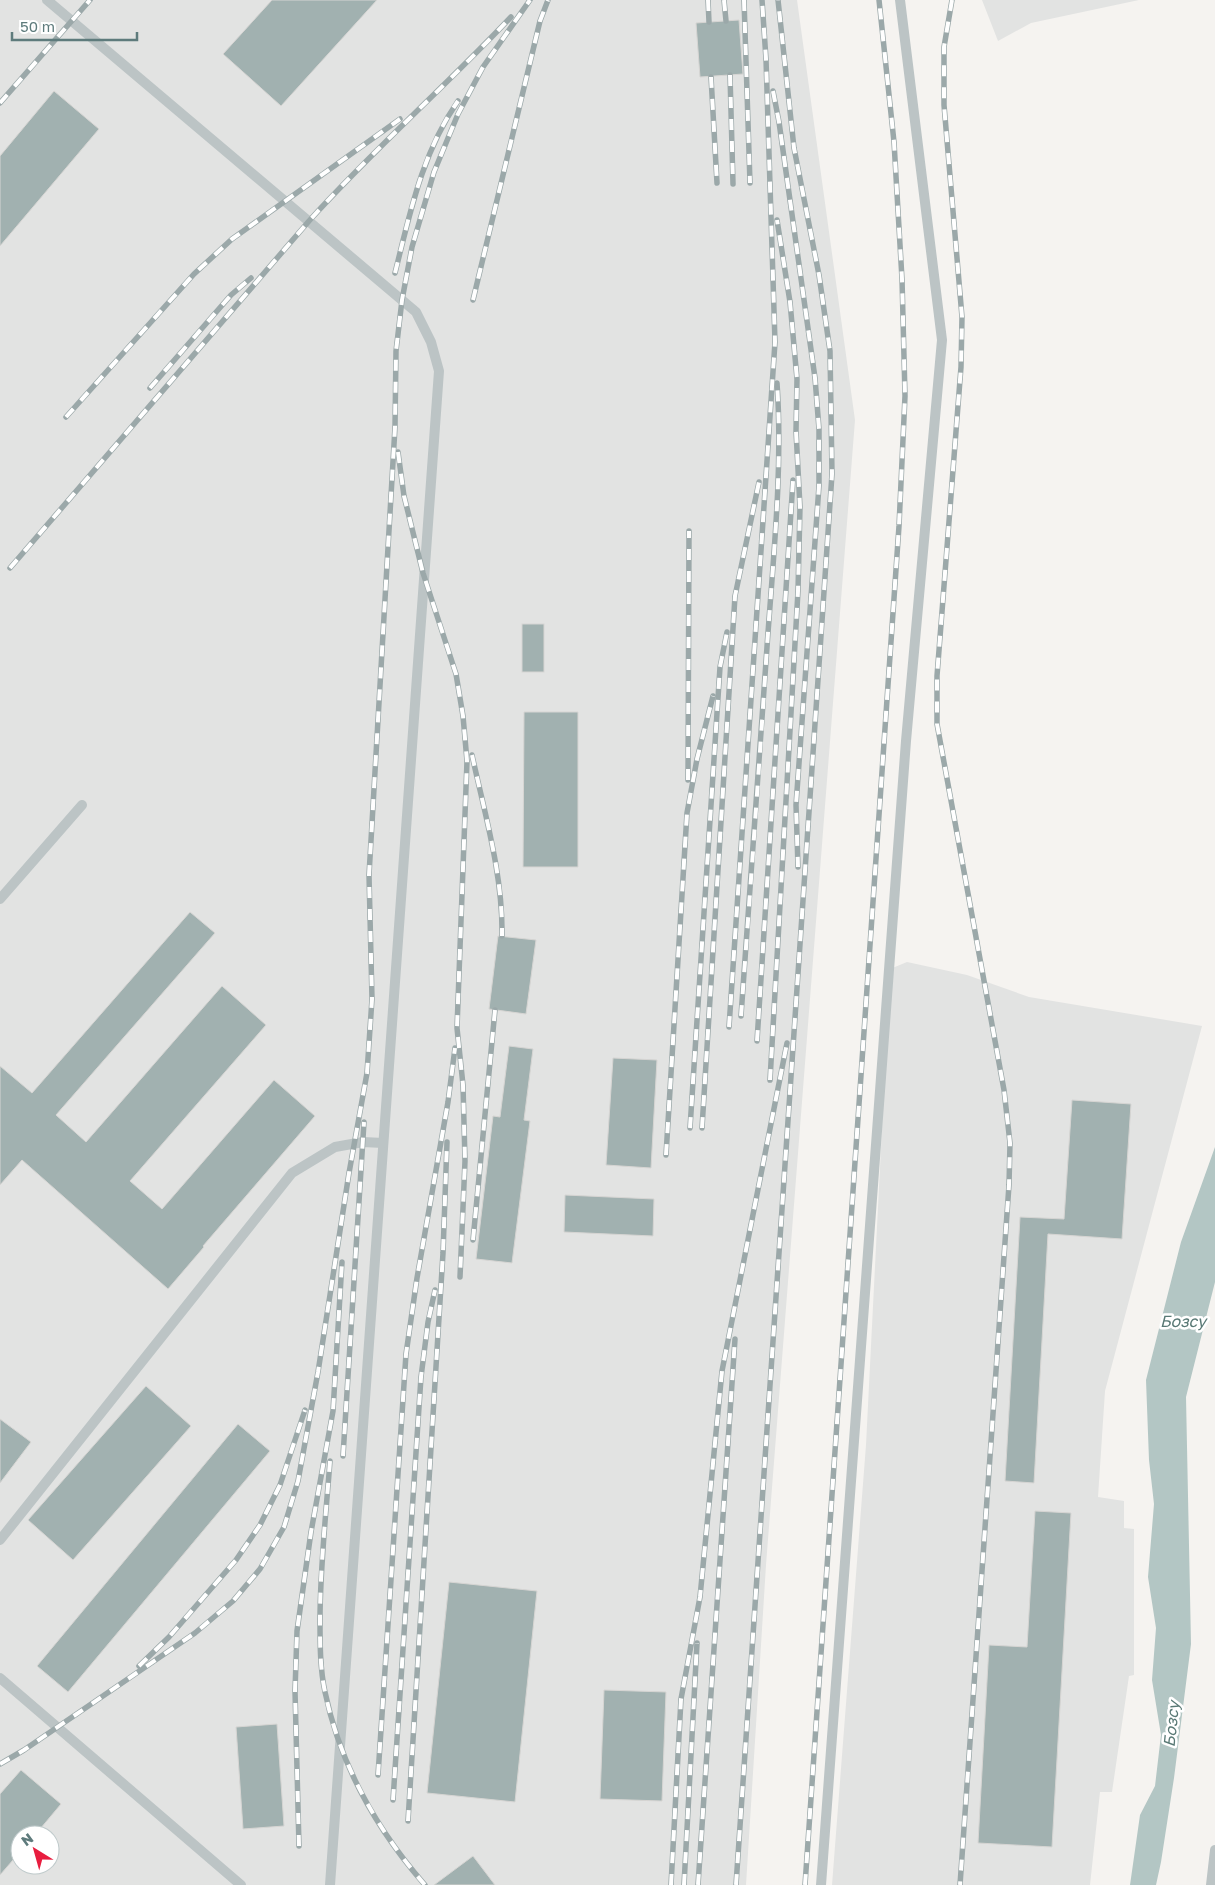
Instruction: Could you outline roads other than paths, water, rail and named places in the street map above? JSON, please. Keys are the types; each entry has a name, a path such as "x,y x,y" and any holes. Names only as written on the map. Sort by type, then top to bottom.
{"lane":[{"path":"47,0 416,312 431,342 438,370 330,1885"},
{"path":"821,1885 906,740 942,340 900,0"},
{"path":"0,899 82,805"},
{"path":"0,1540 292,1173 335,1147 363,1142 382,1143"},
{"path":"0,1678 241,1885"},
{"path":"1211,1885 1215,1850"},
{"path":"322,1885 330,1870"}],"water":[{"name":"Бозсу","path":"1215,1147 1215,1282 1186,1397 1191,1644 1174,1778 1156,1885 1130,1885 1140,1815 1155,1786 1161,1735 1152,1680 1156,1628 1148,1577 1154,1504 1149,1460 1146,1380 1181,1242"}],"railway":[{"path":"0,103 90,0"},
{"path":"0,1764 24,1750 195,1633 233,1601 260,1569 284,1527 298,1481 318,1372 349,1173 367,1073 372,999 369,875 395,427 396,351 402,300 412,247 434,172 458,114 483,67 530,0"},
{"path":"473,300 540,21 548,0"},
{"path":"708,0 709,22"},
{"path":"724,0 726,21"},
{"path":"744,0 750,183"},
{"path":"729,1027 775,342 766,59 762,0"},
{"path":"736,1885 832,474 830,351 819,275 794,148 778,0"},
{"path":"805,1885 899,526 905,396 902,279 894,142 879,0"},
{"path":"952,0 944,47 944,105 962,317 961,367 937,676 937,724 1004,1090 1010,1143 1009,1185 960,1885"},
{"path":"10,568 309,221 358,169 511,17"},
{"path":"730,75 733,184"},
{"path":"711,77 717,183"},
{"path":"773,91 815,378 819,429 819,486 796,805 798,867"},
{"path":"395,273 412,206 426,162 435,141 458,101"},
{"path":"66,417 194,274 232,239 400,119"},
{"path":"770,1080 798,591 800,507 796,431 797,379 790,302 777,220"},
{"path":"150,388 231,295 251,278"},
{"path":"741,1016 778,482 779,416 777,383"},
{"path":"398,452 404,496 423,573 456,674 463,716 467,761 457,1028 463,1085 465,1161 460,1277"},
{"path":"757,1041 793,480"},
{"path":"702,1128 735,596 759,482"},
{"path":"688,780 689,531"},
{"path":"690,1128 720,667 727,632"},
{"path":"666,1155 687,813 697,759 713,696"},
{"path":"472,755 500,890 502,936"},
{"path":"473,1240 495,1010"},
{"path":"671,1885 681,1699 700,1597 722,1371 787,1043"},
{"path":"378,1775 406,1354 417,1278 448,1102 455,1048"},
{"path":"343,1456 364,1122"},
{"path":"408,1821 443,1253 447,1142"},
{"path":"299,1846 295,1691 297,1631 311,1532 333,1411 342,1262"},
{"path":"393,1800 421,1377 428,1322 435,1290"},
{"path":"698,1885 735,1339"},
{"path":"139,1666 169,1637 236,1560 260,1525 280,1485 305,1410"},
{"path":"330,1461 320,1600 321,1656 325,1692 340,1745 363,1795 391,1842 425,1885"},
{"path":"684,1885 697,1643"}]}
